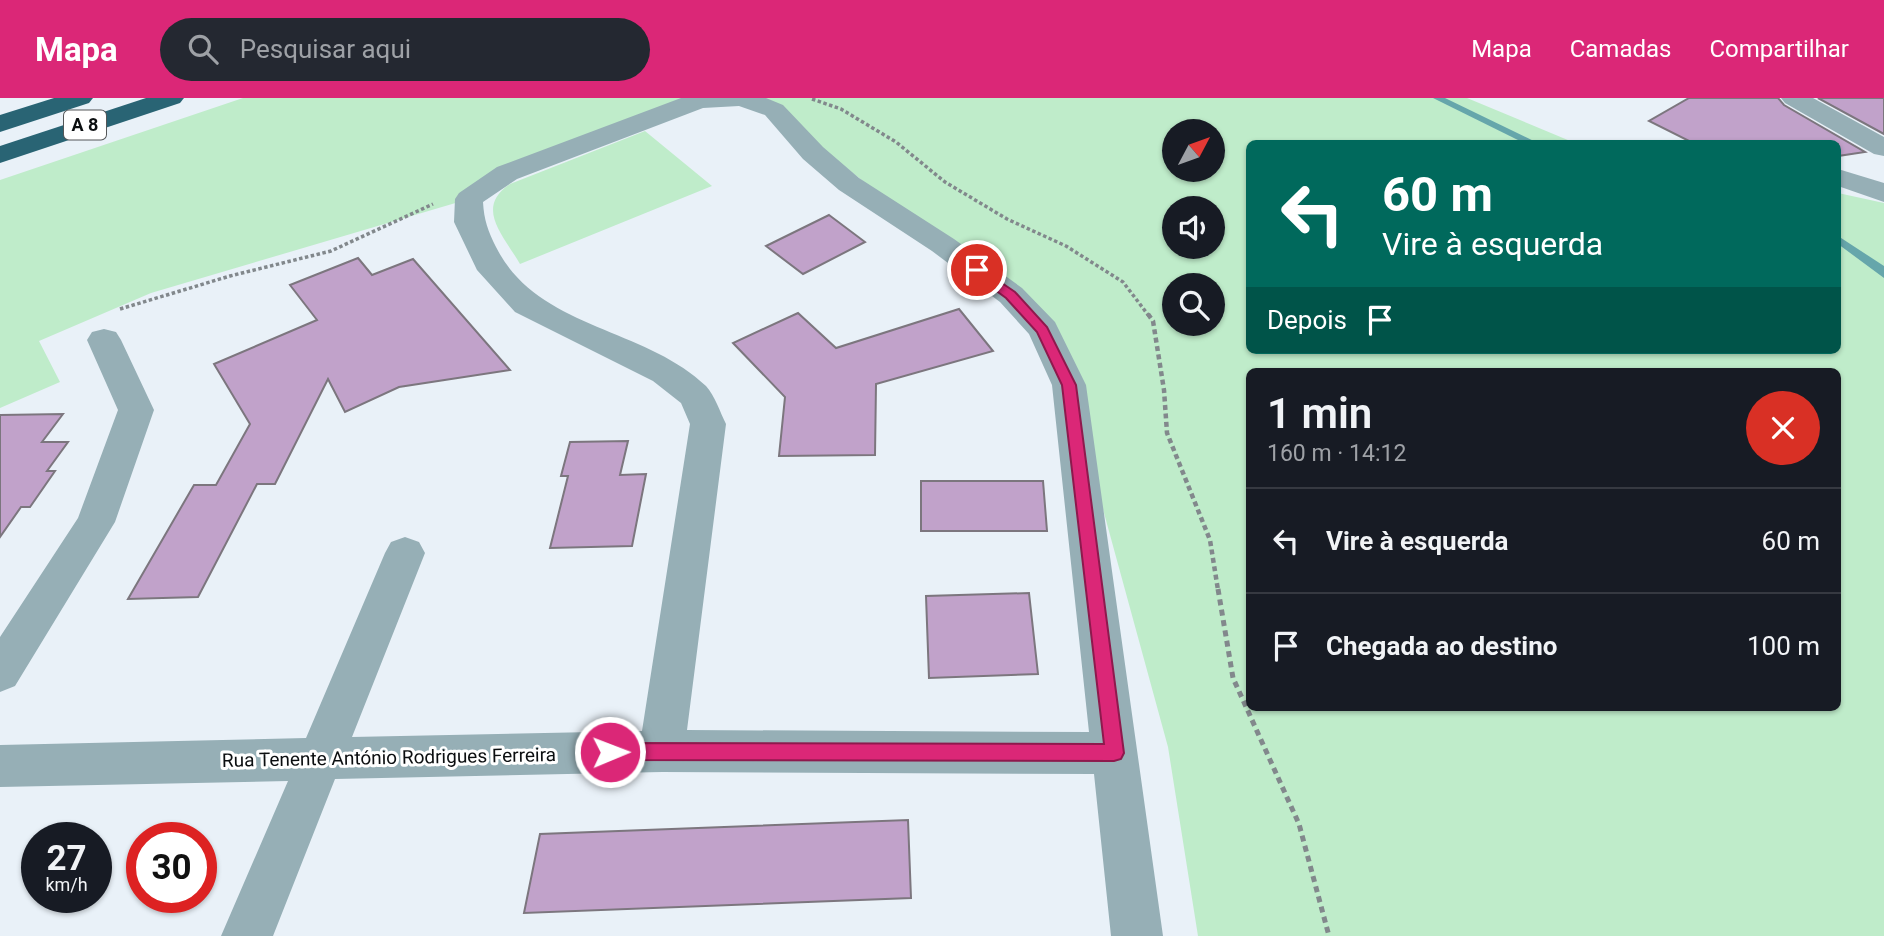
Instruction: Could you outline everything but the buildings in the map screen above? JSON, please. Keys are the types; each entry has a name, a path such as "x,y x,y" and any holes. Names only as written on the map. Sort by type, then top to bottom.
{"highway":[{"name":"A 8","path":"0,124 80,98"},
{"name":"A 8","path":"0,155 171,98"}],"street":[{"path":"1794,98 1884,148"},
{"path":"662,751 708,424 695,396 665,373 526,306 492,270 469,222 469,199 507,173 699,100 742,99 774,110 813,153 849,184 943,245 1011,295 1043,330 1069,385 1137,936"},
{"path":"1841,178 1884,193"},
{"path":"0,673 96,522 136,410 110,325"},
{"path":"247,936 405,553"},
{"name":"Rua Tenente António Rodrigues Ferreira","path":"0,766 662,751 1114,753"}],"path":[{"path":"809,98 841,109 896,142 945,182 1007,219 1066,246 1123,282 1153,321 1164,390 1167,433 1210,540 1233,678 1246,707"},
{"path":"110,325 230,276 331,251 442,199"},
{"path":"1248,711 1299,824 1329,936"}],"green space":[{"path":"243,98 1467,98 1568,140 1246,140 1246,354 1841,354 1841,194 1884,203 1884,936 1198,936 1168,747 1069,385 1043,330 943,245 774,110 699,100 469,199 151,293 39,341 60,382 0,408 0,180"},
{"path":"645,131 712,186 520,264 495,222 494,203 499,193 510,184"}],"waterway":[{"path":"1438,98 1527,140"},
{"path":"1841,241 1881,269 1884,275"}],"route":[{"path":"610,752 1114,753 1069,385 1043,330 1011,295 977,270"}]}
